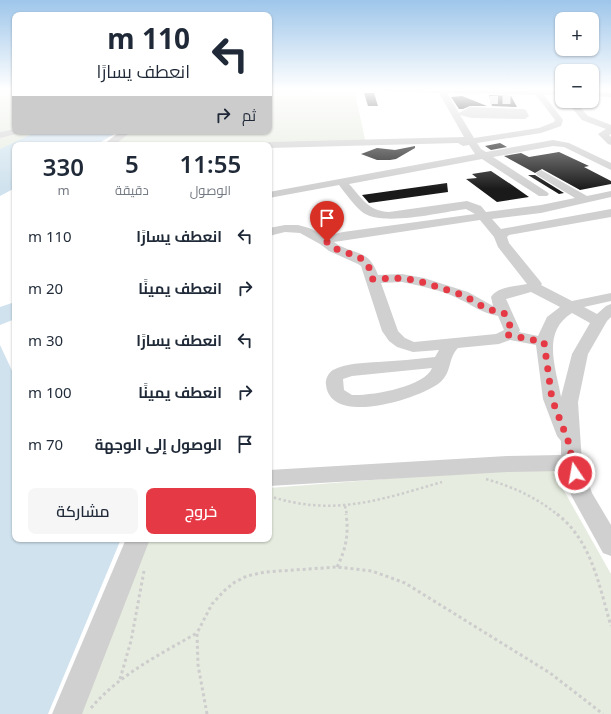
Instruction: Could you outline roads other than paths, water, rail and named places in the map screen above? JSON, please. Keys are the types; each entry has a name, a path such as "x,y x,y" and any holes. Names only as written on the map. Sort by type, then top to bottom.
{"street":[{"path":"457,122 467,141 470,154 479,156 543,194"},
{"path":"272,145 342,148 467,141 535,122"},
{"path":"541,122 545,133 609,165"},
{"path":"548,122 558,124 559,122"},
{"path":"595,122 611,129"},
{"path":"611,129 603,134 611,142"},
{"path":"0,135 12,132"},
{"path":"112,142 123,134"},
{"path":"272,194 553,143 566,144"},
{"path":"541,173 585,199"},
{"path":"342,182 365,209 374,215 388,216 462,205 477,209 500,236 503,244 534,281 536,284 533,287"},
{"path":"327,242 330,239 343,236 541,209 611,194"},
{"path":"500,236 505,232 611,213"},
{"path":"272,231 295,227 305,230 327,242 334,248 360,257 367,264 390,330 394,338 400,343 413,347 499,338 508,335 544,342"},
{"path":"372,279 402,278 419,281 463,295 487,309 504,313"},
{"path":"508,335 512,330 498,302 498,297 506,293 533,287 569,307 599,321"},
{"path":"607,533 582,495 571,454 552,399 544,342 546,333 553,320 569,307 582,302 611,297"},
{"path":"571,454 569,402 580,354 599,321 611,308"},
{"path":"442,362 352,370 340,373 335,377 333,383 336,392 348,400 371,400 400,394 428,383 437,376 442,368 442,362 446,351 453,343"},
{"path":"272,478 507,464 571,454"},
{"path":"67,714 137,542"}],"water":[{"path":"32,134 114,134 101,142 15,142"},
{"path":"12,143 12,190 0,196 0,149"},
{"path":"12,303 12,320 0,325 0,307"},
{"path":"0,345 12,371 12,542 120,542 48,714 0,714"}]}
